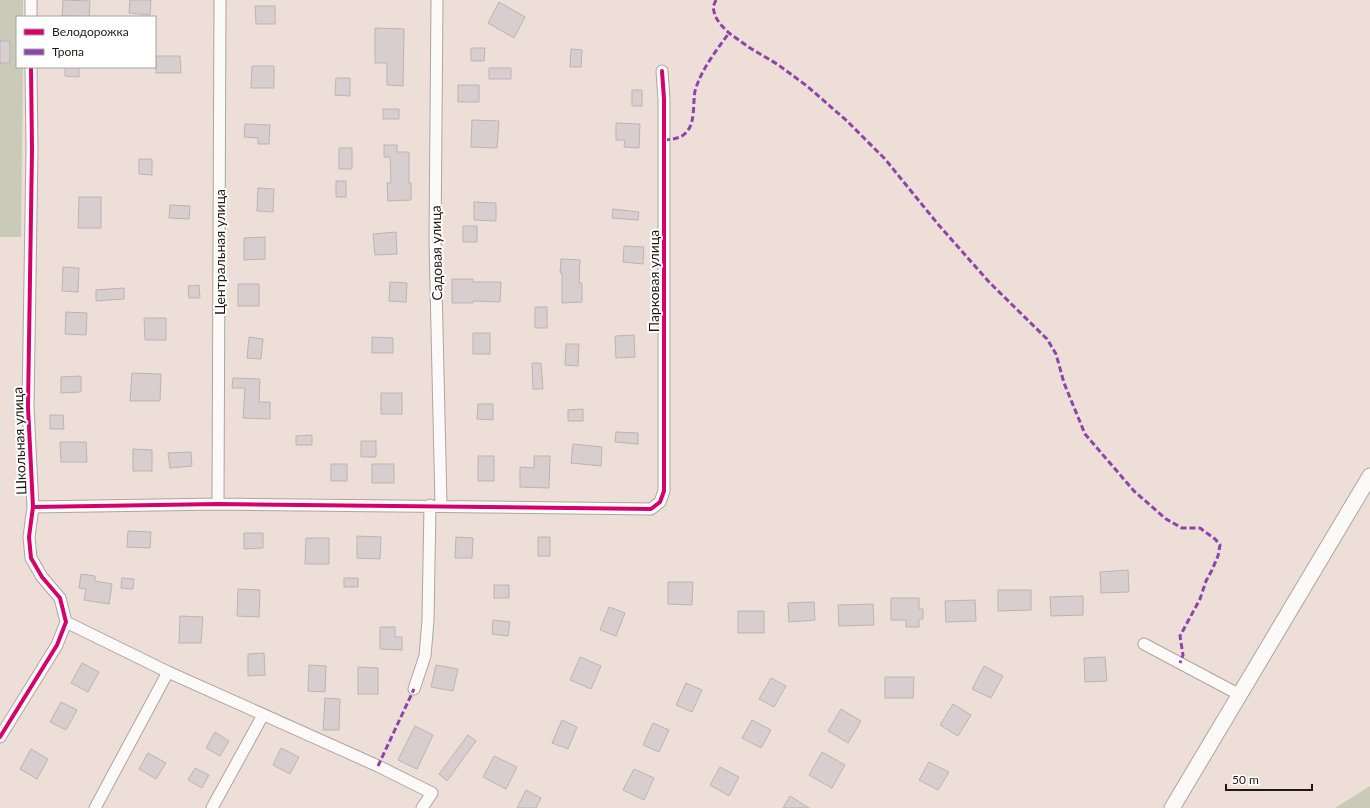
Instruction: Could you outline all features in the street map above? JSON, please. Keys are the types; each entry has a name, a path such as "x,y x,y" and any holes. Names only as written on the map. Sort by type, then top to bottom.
{"main road":[{"path":"1172,808 1370,476"}],"street":[{"path":"31,0 31,16"},
{"name":"Центральная улица","path":"218,504 220,0"},
{"name":"Садовая улица","path":"414,689 425,656 435,505 437,0"},
{"name":"Школьная улица","path":"31,68 32,150 28,407 33,507 29,537 31,558 42,577 60,598 66,622"},
{"name":"Парковая улица","path":"435,505 651,509 660,502 664,491 664,100 662,71"},
{"path":"33,507 218,504 435,505"},
{"path":"0,737 57,645 66,622 168,672 378,766 432,793 422,808"},
{"path":"1144,644 1240,694"},
{"path":"95,808 168,672"},
{"path":"212,808 263,715"}],"green space":[{"path":"0,0 23,0 23,16 16,16 16,68 23,68 21,237 0,237"},
{"path":"1370,786 1370,808 1335,808"}],"building":[{"path":"63,0 90,1 89,16 62,16"},
{"path":"130,0 151,0 150,15 129,13"},
{"path":"499,2 525,17 514,38 488,23"},
{"path":"255,6 275,6 275,24 256,24"},
{"path":"375,28 404,29 403,86 387,85 387,63 375,63"},
{"path":"0,41 10,41 10,63 0,63"},
{"path":"471,48 485,48 484,61 471,61"},
{"path":"571,49 582,50 581,67 570,67"},
{"path":"156,56 180,56 181,73 156,73"},
{"path":"252,66 274,66 274,88 251,88"},
{"path":"65,68 79,68 79,77 65,76"},
{"path":"489,68 511,68 511,79 489,79"},
{"path":"336,78 350,78 350,96 335,95"},
{"path":"458,85 479,85 479,102 458,102"},
{"path":"632,90 642,90 642,106 632,106"},
{"path":"383,109 399,109 399,119 383,119"},
{"path":"472,120 499,121 497,148 471,147"},
{"path":"616,123 640,124 639,148 624,147 625,140 616,140"},
{"path":"245,124 270,125 269,144 258,144 258,138 244,137"},
{"path":"384,145 397,145 397,152 409,152 409,183 411,183 411,200 388,201 387,183 391,183 390,157 384,157"},
{"path":"339,148 352,148 352,169 339,169"},
{"path":"139,159 152,159 152,175 139,174"},
{"path":"336,181 346,181 346,197 336,197"},
{"path":"258,188 274,189 273,212 257,211"},
{"path":"79,197 101,197 101,228 78,228"},
{"path":"474,202 496,203 496,221 474,220"},
{"path":"170,205 190,206 189,219 169,218"},
{"path":"613,209 639,212 638,220 612,218"},
{"path":"463,226 477,226 477,242 463,242"},
{"path":"396,232 397,254 375,255 373,234"},
{"path":"265,237 265,259 244,260 244,238"},
{"path":"624,246 644,247 643,264 623,262"},
{"path":"561,259 580,260 579,283 582,283 582,302 562,303 562,273 560,273"},
{"path":"63,267 79,268 78,292 62,291"},
{"path":"452,279 473,279 473,282 501,282 500,302 473,301 473,303 452,303"},
{"path":"390,282 407,283 406,302 389,301"},
{"path":"238,284 259,284 259,306 238,306"},
{"path":"199,285 200,298 189,298 188,286"},
{"path":"124,288 124,299 96,301 96,290"},
{"path":"535,307 547,307 547,328 535,328"},
{"path":"66,312 87,313 86,335 65,334"},
{"path":"144,318 166,318 166,340 145,340"},
{"path":"473,333 490,333 490,354 473,354"},
{"path":"634,335 635,357 616,358 615,336"},
{"path":"249,337 263,339 261,359 247,358"},
{"path":"372,337 393,338 393,353 372,353"},
{"path":"566,344 579,344 578,366 565,365"},
{"path":"532,363 541,363 543,389 533,389"},
{"path":"132,373 161,374 160,401 130,401"},
{"path":"81,376 81,392 61,393 61,377"},
{"path":"233,378 260,379 259,402 270,402 270,419 243,418 245,388 232,388"},
{"path":"381,393 402,393 402,414 381,414"},
{"path":"478,404 493,404 493,420 477,419"},
{"path":"583,409 583,421 568,421 568,410"},
{"path":"50,415 63,415 64,429 50,429"},
{"path":"616,432 638,433 638,444 615,442"},
{"path":"312,435 312,445 296,445 296,436"},
{"path":"361,441 376,441 376,457 361,457"},
{"path":"60,442 86,442 87,462 61,462"},
{"path":"573,444 602,447 601,466 571,463"},
{"path":"133,449 152,450 152,471 133,471"},
{"path":"191,452 192,466 170,468 168,453"},
{"path":"478,456 494,456 494,481 478,481"},
{"path":"534,456 550,456 549,488 520,487 520,467 534,468"},
{"path":"331,464 347,464 347,481 331,481"},
{"path":"372,464 394,464 394,483 372,483"},
{"path":"128,531 151,532 150,548 127,547"},
{"path":"244,533 263,533 263,548 244,549"},
{"path":"357,536 381,537 380,559 357,558"},
{"path":"456,537 473,538 472,558 455,558"},
{"path":"538,537 550,537 550,556 538,556"},
{"path":"306,538 329,538 329,564 305,564"},
{"path":"1128,570 1129,592 1101,593 1100,572"},
{"path":"81,574 95,576 95,581 112,584 109,604 84,600 86,589 79,588"},
{"path":"122,578 134,579 133,589 121,588"},
{"path":"344,578 358,578 358,587 344,587"},
{"path":"668,582 693,582 692,605 668,604"},
{"path":"494,585 509,585 509,598 494,598"},
{"path":"238,589 260,590 259,617 237,616"},
{"path":"998,590 1031,590 1031,610 998,611"},
{"path":"1083,596 1083,615 1051,616 1050,597"},
{"path":"891,598 919,598 919,609 923,609 923,619 919,619 919,627 906,627 906,620 891,620"},
{"path":"975,600 976,621 946,622 945,601"},
{"path":"814,602 815,620 789,622 788,603"},
{"path":"873,604 874,625 839,626 838,605"},
{"path":"609,607 625,613 616,636 600,630"},
{"path":"738,611 764,611 764,633 738,633"},
{"path":"180,616 203,617 201,643 179,643"},
{"path":"493,620 510,622 508,636 492,634"},
{"path":"380,627 395,627 395,637 402,637 402,650 380,649"},
{"path":"264,653 265,675 248,676 248,654"},
{"path":"580,657 601,666 591,689 570,680"},
{"path":"1105,657 1107,681 1085,682 1084,658"},
{"path":"82,663 99,672 88,692 71,683"},
{"path":"309,665 326,666 325,692 308,691"},
{"path":"436,665 458,669 453,691 431,687"},
{"path":"984,666 1003,676 991,698 972,689"},
{"path":"358,667 378,668 378,694 358,694"},
{"path":"885,677 914,677 913,698 885,698"},
{"path":"771,678 786,686 774,707 759,699"},
{"path":"686,683 702,690 692,712 676,705"},
{"path":"325,698 340,699 339,730 323,730"},
{"path":"61,702 77,710 66,730 50,722"},
{"path":"953,704 971,715 958,736 940,725"},
{"path":"841,709 861,721 848,743 828,731"},
{"path":"562,720 577,727 568,749 552,743"},
{"path":"752,720 771,730 761,748 742,738"},
{"path":"653,723 669,730 659,752 643,745"},
{"path":"415,726 433,735 417,769 398,760"},
{"path":"215,732 229,741 220,756 206,748"},
{"path":"468,735 476,741 447,781 439,774"},
{"path":"281,748 299,757 290,774 273,765"},
{"path":"31,749 48,759 37,779 20,769"},
{"path":"822,752 845,765 832,788 809,775"},
{"path":"148,753 166,763 156,779 139,769"},
{"path":"494,756 517,767 506,789 483,777"},
{"path":"929,762 949,772 938,790 919,780"},
{"path":"720,767 739,777 729,796 710,785"},
{"path":"195,768 209,775 202,788 188,780"},
{"path":"634,769 654,778 644,800 623,790"},
{"path":"526,790 541,798 536,808 517,808"},
{"path":"790,796 809,808 783,808"}],"marked path":[{"path":"716,0 713,7 715,16 720,24 729,33 750,48 777,64 807,86 847,121 885,159 937,223 990,283 1047,339 1056,354 1064,383 1085,434 1134,491 1166,519 1182,528 1200,528 1215,539 1220,545 1218,556 1206,581 1200,599 1180,636 1183,655 1180,663"},
{"path":"664,140 674,139 686,133 692,122 695,91 701,76 709,61 729,33"},
{"path":"378,766 414,689"}],"cycle path":[{"path":"0,737 57,645 66,622 60,598 42,577 31,558 29,537 33,507 28,407 32,150 31,68"},
{"path":"33,507 218,504 651,509 660,502 664,491 664,99 662,71"}]}
